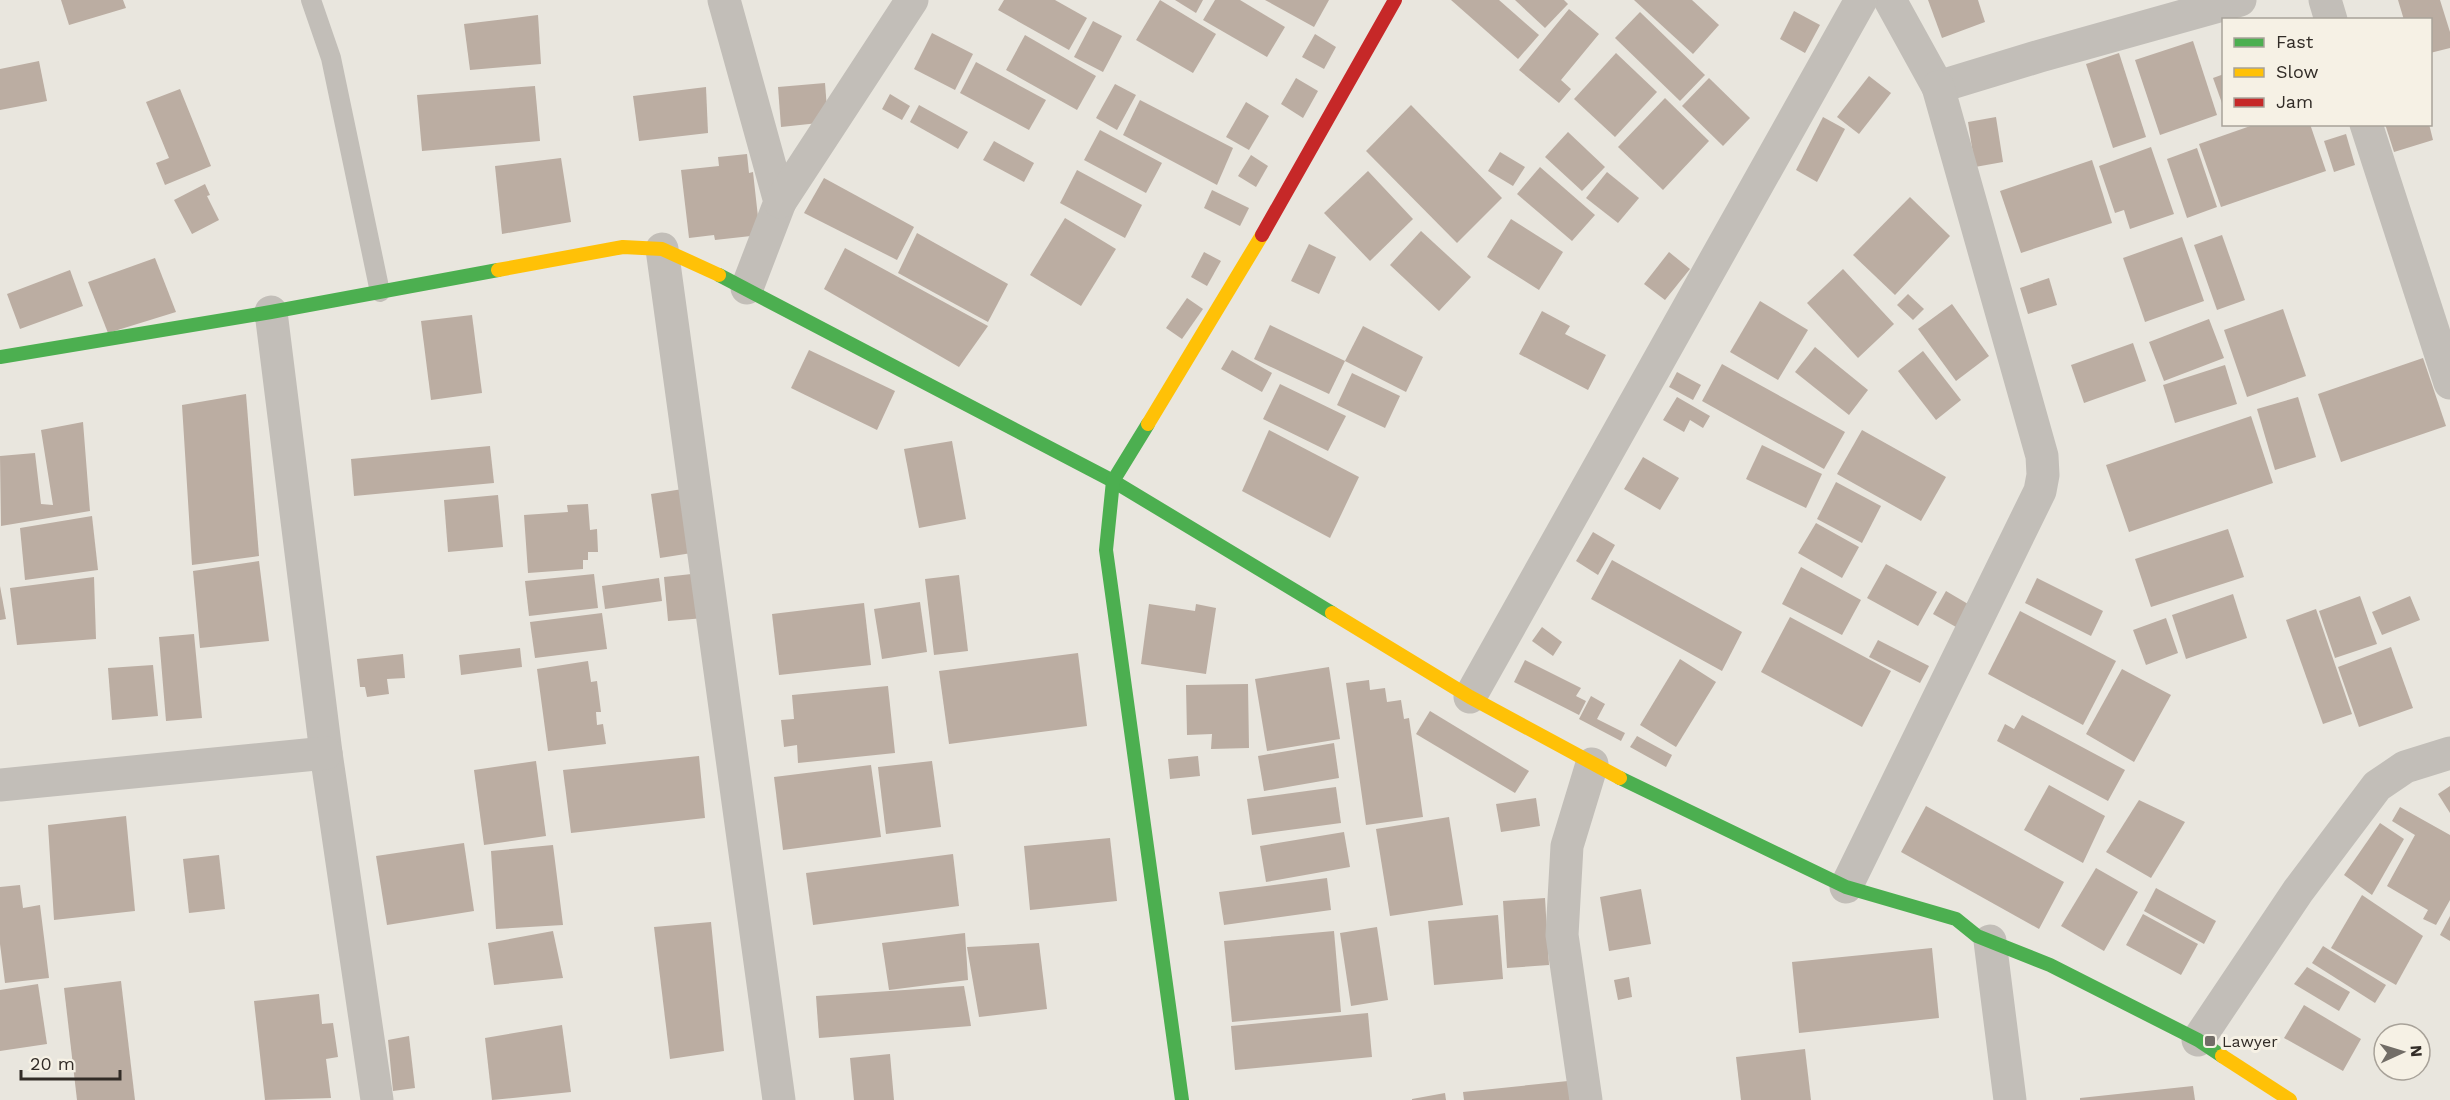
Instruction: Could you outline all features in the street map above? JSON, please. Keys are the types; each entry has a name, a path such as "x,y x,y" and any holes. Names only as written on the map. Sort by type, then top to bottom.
{"street":[{"path":"723,0 780,202"},
{"path":"747,288 780,202 912,0"},
{"path":"1182,1100 1106,550 1113,481 1286,196 1395,0"},
{"path":"1470,697 1861,0"},
{"path":"1846,887 2040,491 2043,475 2042,456 1938,87 1890,0"},
{"path":"1938,87 2240,0"},
{"path":"2325,0 2330,18"},
{"path":"2367,126 2448,366"},
{"path":"0,357 271,312 623,248 662,249 747,288 1113,481 1470,697 1592,764 1846,887 1956,920 1977,936 2050,965 2198,1040 2290,1100"},
{"path":"662,249 779,1100"},
{"path":"271,312 326,753 377,1100"},
{"path":"0,785 326,753"},
{"path":"2198,1040 2298,891 2377,786 2405,767 2450,753"},
{"path":"1586,1100 1562,935 1568,846 1592,764"},
{"path":"1990,941 2010,1100"}],"lane":[{"path":"311,0 331,58 380,292"}],"building":[{"path":"61,0 123,0 126,8 69,25"},
{"path":"1004,0 1055,0 1087,18 1069,50 998,10"},
{"path":"1160,0 1216,34 1193,73 1136,40"},
{"path":"1175,0 1203,0 1196,13"},
{"path":"1215,0 1240,0 1285,27 1267,57 1203,20"},
{"path":"1265,0 1329,0 1314,27"},
{"path":"1451,0 1499,0 1539,35 1518,59"},
{"path":"1515,0 1564,0 1568,4 1545,28"},
{"path":"1634,0 1692,0 1719,25 1693,54"},
{"path":"1928,0 1978,0 1985,22 1942,38"},
{"path":"2398,0 2440,0 2450,32 2450,48 2432,52 2432,18 2403,18"},
{"path":"1569,9 1599,34 1561,80 1571,89 1559,103 1519,70"},
{"path":"1794,11 1820,25 1805,53 1780,39"},
{"path":"1640,12 1705,75 1680,101 1615,38"},
{"path":"538,15 541,64 470,70 464,24"},
{"path":"1093,21 1122,36 1103,72 1074,57"},
{"path":"932,33 973,54 955,90 914,69"},
{"path":"1315,34 1336,47 1324,69 1302,57"},
{"path":"1025,35 1096,76 1077,110 1006,70"},
{"path":"2193,41 2217,115 2160,135 2135,60"},
{"path":"1616,53 1657,92 1615,137 1574,99"},
{"path":"2119,53 2146,137 2113,148 2086,64"},
{"path":"39,61 47,101 0,110 0,69"},
{"path":"976,62 1046,100 1029,130 960,93"},
{"path":"2222,75 2222,103 2213,78"},
{"path":"1869,76 1891,93 1859,134 1837,117"},
{"path":"1296,78 1318,91 1303,118 1281,104"},
{"path":"1709,78 1750,118 1723,146 1682,106"},
{"path":"825,83 828,122 781,127 778,87"},
{"path":"1115,84 1136,95 1117,130 1096,118"},
{"path":"535,86 540,141 422,151 417,95"},
{"path":"706,87 708,133 639,141 633,96"},
{"path":"180,89 211,166 165,185 156,163 169,158 146,102"},
{"path":"890,94 910,106 902,120 882,109"},
{"path":"1665,98 1709,141 1663,190 1618,147"},
{"path":"1140,100 1233,148 1217,185 1123,135"},
{"path":"1246,102 1269,116 1249,150 1226,137"},
{"path":"919,105 968,132 958,149 910,122"},
{"path":"1411,105 1502,198 1457,243 1366,151"},
{"path":"1823,117 1845,129 1817,182 1796,170"},
{"path":"1996,117 2003,162 1975,167 1968,122"},
{"path":"2250,126 2311,126 2326,171 2221,207 2199,144"},
{"path":"2386,126 2430,126 2433,140 2394,152"},
{"path":"1100,130 1162,163 1146,193 1084,160"},
{"path":"1568,132 1605,167 1582,191 1545,157"},
{"path":"2346,134 2355,165 2334,172 2324,141"},
{"path":"994,141 1034,163 1024,182 983,160"},
{"path":"2151,147 2174,214 2130,229 2124,210 2115,213 2099,166"},
{"path":"2197,148 2217,207 2187,218 2167,159"},
{"path":"1500,152 1525,167 1513,186 1488,171"},
{"path":"747,154 749,173 753,172 760,235 715,240 714,235 689,238 681,170 719,166 718,157"},
{"path":"1251,155 1268,166 1256,187 1238,176"},
{"path":"561,158 571,222 502,234 495,166"},
{"path":"2092,160 2112,223 2021,253 2000,191"},
{"path":"1540,167 1595,215 1572,241 1517,194"},
{"path":"1077,170 1142,205 1125,238 1060,203"},
{"path":"1368,171 1413,219 1370,261 1324,213"},
{"path":"1607,172 1639,198 1618,223 1586,198"},
{"path":"824,178 914,227 897,260 804,213"},
{"path":"205,184 210,195 207,196 219,220 192,234 174,200"},
{"path":"1212,190 1249,208 1240,226 1204,208"},
{"path":"1910,197 1950,236 1895,295 1853,255"},
{"path":"1065,218 1116,249 1081,306 1030,275"},
{"path":"1511,219 1563,252 1539,290 1487,257"},
{"path":"1421,231 1471,277 1439,311 1390,265"},
{"path":"917,233 1008,284 988,322 898,273"},
{"path":"2222,235 2245,300 2217,310 2194,245"},
{"path":"2182,237 2204,301 2145,322 2123,258"},
{"path":"1309,244 1336,257 1319,294 1291,281"},
{"path":"845,248 988,326 959,367 824,289"},
{"path":"1204,252 1221,261 1207,286 1191,277"},
{"path":"1669,252 1690,269 1665,300 1644,284"},
{"path":"155,258 176,312 108,333 88,282"},
{"path":"1843,269 1894,324 1858,358 1807,303"},
{"path":"70,270 83,306 20,329 7,294"},
{"path":"2049,278 2057,305 2028,314 2020,288"},
{"path":"1908,294 1924,309 1913,320 1897,305"},
{"path":"1187,298 1203,309 1182,339 1166,328"},
{"path":"1760,301 1808,330 1778,380 1730,352"},
{"path":"1952,304 1989,356 1956,381 1918,329"},
{"path":"2283,309 2306,376 2247,397 2224,330"},
{"path":"1542,311 1570,326 1565,334 1606,355 1588,390 1519,354"},
{"path":"472,315 482,393 431,400 421,321"},
{"path":"2209,319 2224,358 2164,381 2149,342"},
{"path":"1270,325 1345,361 1329,394 1254,359"},
{"path":"1363,326 1423,357 1406,392 1345,361"},
{"path":"2133,343 2146,381 2084,403 2071,365"},
{"path":"1815,347 1868,390 1849,415 1795,372"},
{"path":"809,350 895,391 877,430 791,388"},
{"path":"1232,350 1272,373 1262,392 1221,369"},
{"path":"1923,351 1961,400 1936,420 1898,371"},
{"path":"2423,358 2446,426 2341,462 2318,394"},
{"path":"1722,364 1845,432 1824,469 1702,401"},
{"path":"2225,365 2237,404 2175,423 2163,385"},
{"path":"1677,372 1701,385 1693,400 1669,387"},
{"path":"1352,373 1400,396 1385,428 1337,405"},
{"path":"1280,384 1346,416 1328,451 1263,419"},
{"path":"246,394 259,556 192,565 182,405"},
{"path":"1677,397 1710,416 1703,428 1690,420 1684,432 1663,420"},
{"path":"2298,397 2316,457 2275,470 2257,409"},
{"path":"2251,416 2273,483 2129,532 2106,465"},
{"path":"83,422 90,511 1,526 0,456 35,453 41,504 53,505 41,430"},
{"path":"1269,430 1359,477 1330,538 1242,491"},
{"path":"1862,430 1946,477 1921,521 1837,474"},
{"path":"952,441 966,519 919,528 904,449"},
{"path":"1762,445 1822,474 1806,508 1746,479"},
{"path":"490,446 494,483 354,496 351,459"},
{"path":"1643,457 1679,478 1660,510 1624,489"},
{"path":"1836,482 1881,506 1862,543 1817,519"},
{"path":"689,488 698,552 660,558 651,494"},
{"path":"498,495 503,547 448,552 444,500"},
{"path":"588,504 590,530 597,529 598,552 588,552 588,560 583,560 583,569 528,573 524,515 568,512 567,505"},
{"path":"92,516 98,570 25,580 20,528"},
{"path":"1816,523 1859,547 1842,578 1798,553"},
{"path":"2228,529 2244,577 2151,607 2135,559"},
{"path":"1593,532 1615,545 1598,575 1576,561"},
{"path":"1612,560 1742,632 1722,671 1591,599"},
{"path":"259,561 269,641 200,648 193,571"},
{"path":"1886,564 1937,592 1918,626 1867,598"},
{"path":"1801,567 1861,600 1842,635 1782,604"},
{"path":"701,573 705,618 668,621 664,577"},
{"path":"594,574 598,608 529,616 525,581"},
{"path":"959,575 968,651 934,655 925,579"},
{"path":"94,577 96,639 17,645 10,588"},
{"path":"659,578 662,601 605,609 602,586"},
{"path":"2037,578 2103,611 2091,636 2025,603"},
{"path":"0,586 6,619 0,620"},
{"path":"1946,591 1968,604 1956,627 1933,614"},
{"path":"2233,594 2247,638 2186,659 2172,615"},
{"path":"2360,596 2377,644 2335,658 2319,611"},
{"path":"2410,596 2420,620 2382,635 2372,612"},
{"path":"920,602 927,652 882,659 874,609"},
{"path":"864,603 871,665 779,675 772,614"},
{"path":"1149,604 1195,611 1196,604 1216,608 1206,674 1141,664"},
{"path":"2316,609 2352,714 2323,724 2286,620"},
{"path":"2020,611 2116,661 2083,725 1988,674"},
{"path":"602,613 607,649 535,658 530,622"},
{"path":"1790,617 1891,671 1862,727 1761,672"},
{"path":"2166,618 2178,653 2146,665 2133,630"},
{"path":"1542,627 1562,642 1553,656 1532,641"},
{"path":"194,634 202,718 166,721 159,637"},
{"path":"1878,640 1929,666 1920,683 1869,657"},
{"path":"2391,647 2413,708 2359,727 2338,667"},
{"path":"520,648 522,667 461,675 459,655"},
{"path":"1078,653 1087,726 949,744 939,671"},
{"path":"403,654 405,678 387,679 389,694 367,697 365,687 360,687 357,659"},
{"path":"1680,659 1716,682 1676,747 1640,725"},
{"path":"1525,660 1581,688 1576,696 1586,701 1579,715 1514,682"},
{"path":"588,661 591,682 597,681 601,712 596,712 597,725 603,724 606,744 548,751 537,669"},
{"path":"153,665 158,716 112,720 108,668"},
{"path":"1329,667 1340,739 1267,751 1255,679"},
{"path":"2122,669 2171,695 2134,762 2086,734"},
{"path":"1369,680 1370,690 1385,688 1387,702 1401,700 1404,719 1409,718 1423,817 1366,825 1346,683"},
{"path":"1248,684 1249,748 1211,749 1212,734 1187,735 1186,685"},
{"path":"888,686 895,753 798,763 797,745 784,747 781,720 794,719 792,695"},
{"path":"1591,696 1605,704 1597,719 1625,733 1621,741 1579,719"},
{"path":"1430,711 1529,771 1515,793 1416,734"},
{"path":"2022,715 2125,770 2108,801 1997,741 2005,724 2014,729"},
{"path":"1637,736 1672,755 1666,767 1630,747"},
{"path":"1334,743 1339,778 1264,791 1258,756"},
{"path":"699,756 705,818 571,833 563,770"},
{"path":"1198,756 1200,776 1170,779 1168,759"},
{"path":"536,761 546,836 484,845 474,770"},
{"path":"932,761 941,827 886,834 878,767"},
{"path":"871,765 881,837 783,850 774,777"},
{"path":"2049,785 2105,816 2083,863 2024,830"},
{"path":"2450,786 2450,813 2438,794"},
{"path":"1336,787 1341,823 1252,835 1247,799"},
{"path":"1536,798 1540,826 1501,832 1496,804"},
{"path":"2139,800 2185,822 2151,878 2106,852"},
{"path":"1926,806 2064,882 2039,929 1901,852"},
{"path":"2400,807 2450,835 2450,900 2436,925 2423,919 2428,910 2387,886 2415,835 2392,821"},
{"path":"126,816 135,911 54,920 48,825"},
{"path":"1449,817 1463,905 1390,916 1376,829"},
{"path":"2380,823 2404,839 2372,895 2344,875"},
{"path":"1344,832 1350,867 1266,882 1260,846"},
{"path":"1110,838 1117,901 1030,910 1024,846"},
{"path":"464,843 474,911 387,925 376,856"},
{"path":"553,845 563,925 496,929 491,851"},
{"path":"953,854 959,906 813,925 806,873"},
{"path":"219,855 225,909 189,913 183,859"},
{"path":"2096,868 2138,892 2104,951 2061,926"},
{"path":"1327,878 1331,910 1224,925 1219,892"},
{"path":"20,885 23,908 40,905 49,978 5,983 0,944 0,887"},
{"path":"2156,888 2216,921 2204,944 2144,911"},
{"path":"1641,889 1651,944 1609,951 1600,897"},
{"path":"2362,895 2423,936 2396,985 2331,948"},
{"path":"1545,898 1549,965 1507,968 1503,901"},
{"path":"2143,914 2198,944 2181,975 2126,945"},
{"path":"1498,915 1503,979 1434,985 1428,921"},
{"path":"2450,916 2450,941 2440,935"},
{"path":"711,922 724,1051 670,1059 654,927"},
{"path":"1377,927 1388,1000 1351,1006 1340,933"},
{"path":"553,931 563,978 494,985 488,943"},
{"path":"1334,931 1341,1012 1232,1022 1224,941"},
{"path":"965,933 968,980 889,990 882,943"},
{"path":"1039,943 1047,1009 979,1017 967,947"},
{"path":"2323,946 2386,985 2375,1003 2312,963"},
{"path":"1932,948 1939,1018 1799,1033 1792,962"},
{"path":"2307,967 2350,992 2339,1011 2294,984"},
{"path":"1629,977 1632,997 1618,1000 1614,980"},
{"path":"121,981 135,1100 77,1100 64,988"},
{"path":"38,984 47,1044 0,1051 0,990"},
{"path":"964,986 971,1026 819,1038 816,996"},
{"path":"319,994 322,1024 333,1023 338,1057 326,1059 331,1098 265,1100 254,1001"},
{"path":"2304,1005 2361,1039 2343,1071 2284,1038"},
{"path":"1368,1013 1372,1057 1235,1070 1231,1026"},
{"path":"562,1025 571,1092 492,1100 485,1038"},
{"path":"409,1036 415,1088 393,1091 388,1040"},
{"path":"1805,1049 1811,1100 1741,1100 1736,1057"},
{"path":"890,1054 894,1100 854,1100 850,1058"},
{"path":"1568,1081 1570,1100 1464,1100 1463,1092"},
{"path":"2193,1086 2195,1100 2080,1100 2080,1098"},
{"path":"1445,1093 1446,1100 1412,1100 1412,1099"}],"traffic: fast":[{"path":"0,357 271,312 498,270"},
{"path":"719,275 1113,481 1332,613"},
{"path":"1148,424 1113,481 1106,550 1182,1100"},
{"path":"1620,778 1846,887 1956,919 1977,936 2050,965 2198,1040 2222,1056"}],"traffic: slow":[{"path":"1148,424 1262,235"},
{"path":"498,270 623,247 662,249 719,275"},
{"path":"1332,613 1470,697 1620,778"},
{"path":"2222,1056 2290,1100"}],"traffic: jam":[{"path":"1262,235 1395,0"}],"place":[{"name":"Lawyer","path":"2210,1041"}]}
